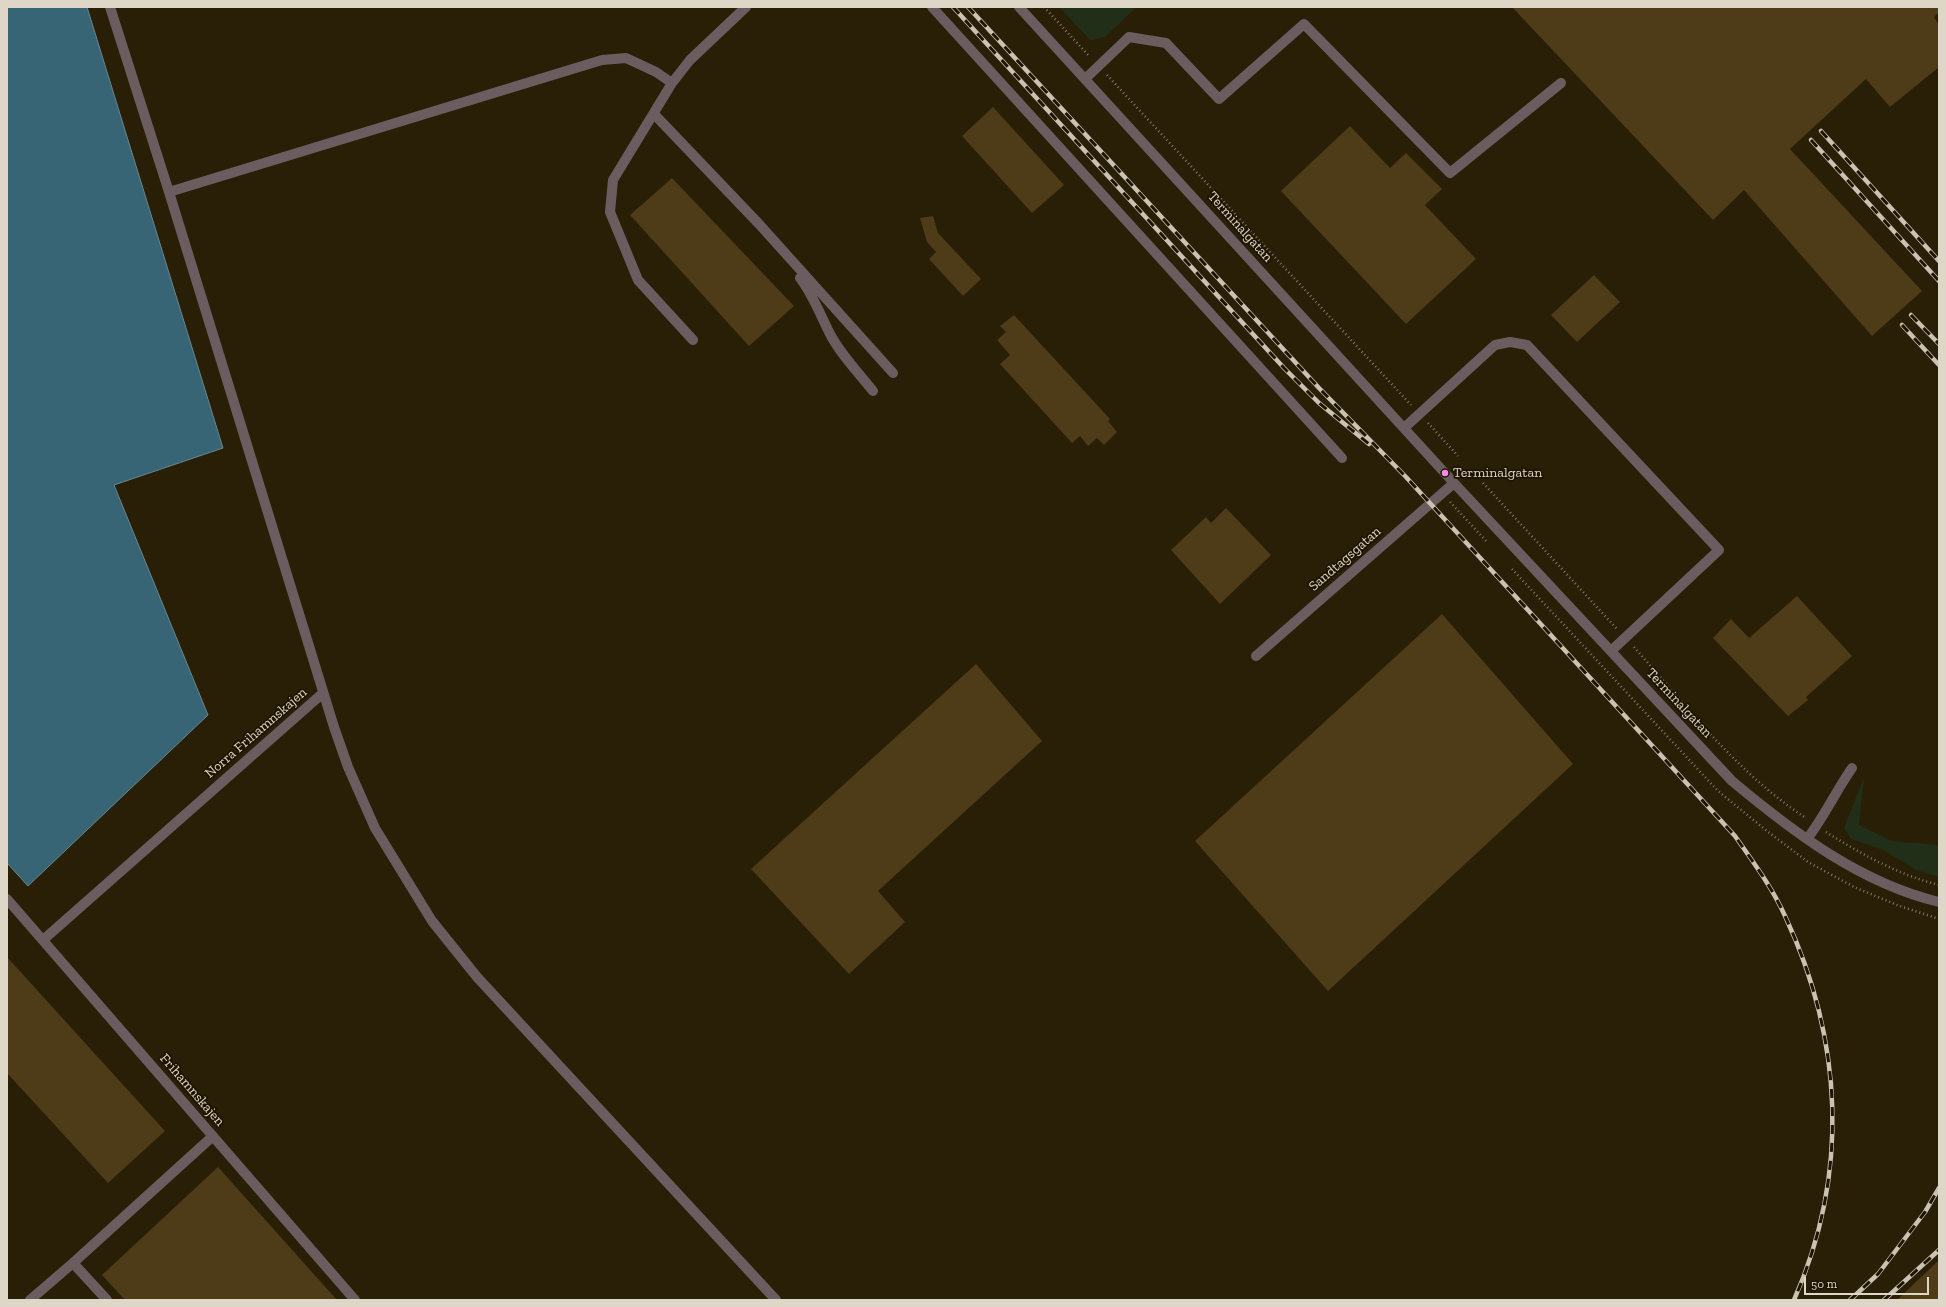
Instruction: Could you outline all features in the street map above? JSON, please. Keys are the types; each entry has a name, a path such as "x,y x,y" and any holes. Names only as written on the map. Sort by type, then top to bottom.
{"street":[{"name":"Norra Frihamnskajen","path":"43,940 323,693 169,192 110,7"},
{"path":"693,340 638,280 610,212 613,180 672,83 690,60 746,7"},
{"path":"932,7 1342,458"},
{"name":"Terminalgatan","path":"1019,7 1454,483 1732,781 1778,819 1844,864 1916,896 1939,902"},
{"path":"1085,79 1129,37 1166,43 1220,99 1304,24 1450,173 1560,83"},
{"path":"169,192 602,60 626,58 656,72 672,83"},
{"path":"654,114 759,224 893,373"},
{"path":"759,224 806,286 830,333 848,361 873,391"},
{"path":"1404,428 1495,345 1510,342 1527,345 1719,550 1626,639 1611,651"},
{"name":"Sandtagsgatan","path":"1256,656 1454,483"},
{"path":"323,693 348,767 375,828 432,921 477,977 776,1300"},
{"path":"1807,839 1818,826 1852,768"},
{"name":"Frihamnskajen","path":"7,899 356,1300"},
{"path":"30,1300 213,1136"},
{"path":"73,1263 107,1300"}],"path":[{"path":"1044,7 1458,456"},
{"path":"1483,483 1743,768 1786,805 1854,850 1920,880 1939,885"},
{"path":"1442,493 1488,543"}],"green space":[{"path":"1059,7 1137,7 1105,37 1090,40"},
{"path":"1864,777 1859,825 1892,841 1939,845 1939,877 1916,870 1883,850 1851,839 1844,828"}],"water":[{"path":"7,7 87,7 223,448 114,485 208,715 28,886 7,863"}],"building":[{"path":"1512,7 1939,7 1939,12 1934,17 1939,25 1939,67 1890,107 1866,79 1790,149 1922,291 1872,336 1744,190 1713,220"},
{"path":"993,107 1064,185 1032,213 962,136"},
{"path":"1350,126 1390,168 1406,153 1442,189 1425,205 1476,259 1406,324 1281,191"},
{"path":"672,178 794,306 749,346 630,215"},
{"path":"933,216 938,233 981,279 963,296 929,259 936,252 927,242 920,218"},
{"path":"1594,275 1620,302 1577,342 1551,315"},
{"path":"1014,315 1110,419 1108,421 1117,432 1104,445 1097,438 1088,446 1080,436 1072,443 1000,364 1010,355 997,340 1006,332 1000,326"},
{"path":"1226,508 1271,555 1220,604 1171,550 1206,517 1211,523"},
{"path":"1797,596 1852,656 1806,697 1808,700 1788,716 1713,638 1731,619 1749,638"},
{"path":"1442,614 1573,764 1328,991 1195,841"},
{"path":"976,664 1042,741 878,891 905,922 849,974 751,869"},
{"path":"7,957 165,1131 108,1183 7,1073"},
{"path":"218,1167 337,1300 125,1300 102,1275"},
{"path":"1939,1260 1939,1300 1897,1300"}],"railway":[{"path":"953,7 1284,368 1319,403 1369,444"},
{"path":"968,7 1319,388 1406,477 1735,836 1762,875 1785,916 1804,963 1819,1010 1828,1059 1832,1107 1831,1155 1824,1204 1812,1252 1794,1300"},
{"path":"1821,131 1939,261"},
{"path":"1811,140 1939,281"},
{"path":"1911,315 1939,344"},
{"path":"1902,325 1939,365"},
{"path":"1850,1300 1878,1274 1925,1212 1939,1188"},
{"path":"1884,1300 1939,1250"}],"place":[{"name":"Terminalgatan","path":"1445,473"}]}
